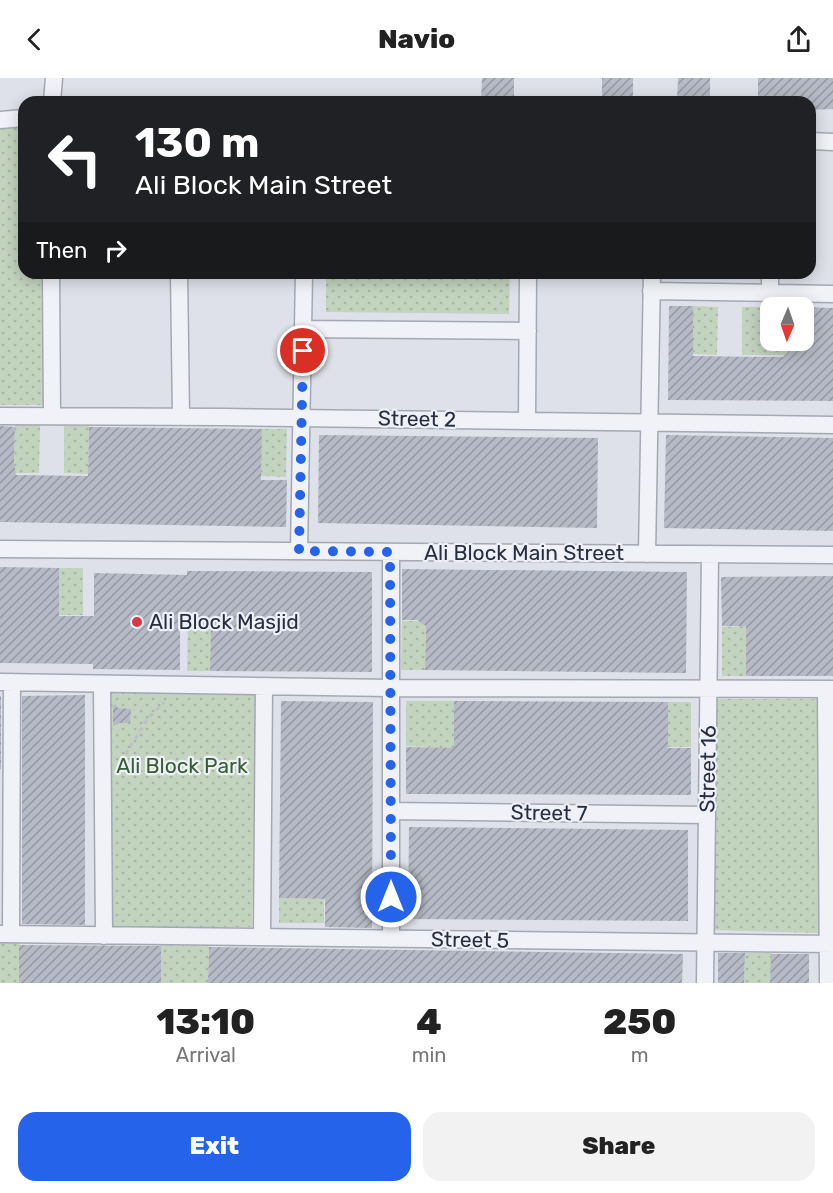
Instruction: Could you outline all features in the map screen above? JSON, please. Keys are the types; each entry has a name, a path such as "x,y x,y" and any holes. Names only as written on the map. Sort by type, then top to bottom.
{"street":[{"path":"52,96 54,78"},
{"path":"0,120 18,118"},
{"path":"816,141 833,142"},
{"path":"51,279 52,416"},
{"path":"179,279 181,417"},
{"path":"299,551 304,279"},
{"path":"527,421 528,279"},
{"path":"647,554 652,279"},
{"path":"770,279 770,292"},
{"path":"651,291 833,294"},
{"path":"303,329 528,331"},
{"name":"Street 2","path":"0,416 833,424"},
{"name":"Ali Block Main Street","path":"0,549 833,555"},
{"path":"390,552 391,939"},
{"name":"Street 16","path":"705,983 710,554"},
{"path":"5,934 6,682 264,687 830,689 831,944 828,983"},
{"path":"102,685 104,936"},
{"path":"262,938 264,687"},
{"name":"Street 7","path":"391,811 707,815"},
{"name":"Street 5","path":"5,934 831,944"}],"path":[{"path":"117,761 124,757 148,718 168,699"}],"green space":[{"path":"18,126 18,279 42,279 43,405 0,405 0,128"},
{"path":"326,279 510,279 509,314 326,312"},
{"path":"693,306 718,307 717,355 693,354"},
{"path":"742,307 760,307 760,351 791,351 791,355 742,355"},
{"path":"15,425 40,425 39,473 14,473"},
{"path":"64,426 89,426 88,474 64,473"},
{"path":"262,429 287,429 286,477 261,476"},
{"path":"59,568 83,568 83,615 59,615"},
{"path":"188,620 211,620 210,671 187,671"},
{"path":"402,621 426,621 425,670 401,670"},
{"path":"746,626 746,676 722,676 722,627"},
{"name":"Ali Block Park","path":"110,692 257,695 252,927 111,927"},
{"path":"716,699 821,699 821,933 712,930"},
{"path":"406,701 454,701 454,794 430,794 430,747 406,746"},
{"path":"668,702 691,702 691,747 668,747"},
{"path":"279,898 324,899 324,923 279,923"},
{"path":"0,942 19,943 19,983 0,983"},
{"path":"161,945 209,946 208,983 161,983"},
{"path":"745,953 772,953 770,983 744,983"}],"building":[{"path":"482,78 514,78 514,96 481,96"},
{"path":"602,78 633,78 633,96 602,96"},
{"path":"678,78 710,78 710,96 677,96"},
{"path":"758,78 833,78 833,109 816,110 816,96 758,96"},
{"path":"669,306 693,306 693,356 766,357 783,357 789,351 814,351 814,307 833,308 833,401 668,400"},
{"path":"0,426 15,427 16,475 88,476 89,427 262,429 261,480 287,480 286,527 0,522"},
{"path":"319,435 598,438 597,528 318,523"},
{"path":"666,435 833,438 833,531 664,528"},
{"path":"0,567 59,568 59,616 94,616 94,573 187,575 187,571 372,572 372,672 210,671 211,619 180,619 180,670 93,669 93,664 0,663"},
{"path":"402,569 687,572 686,673 425,670 426,626 417,620 402,620"},
{"path":"833,576 833,676 746,676 746,626 722,626 721,577"},
{"path":"85,695 85,925 22,924 22,696"},
{"path":"1,696 1,769 0,769"},
{"path":"281,701 373,702 372,928 325,927 325,899 279,898"},
{"path":"454,701 668,702 668,748 691,748 691,795 406,794 406,747 454,748"},
{"path":"115,704 118,708 131,709 130,723 113,725 113,706"},
{"path":"409,827 688,830 688,921 408,919"},
{"path":"19,945 161,946 161,983 19,983"},
{"path":"209,947 683,954 682,983 208,983"},
{"path":"718,953 745,953 744,983 718,983"},
{"path":"771,954 809,954 809,983 770,983"}],"place":[{"name":"Ali Block Masjid","path":"137,622"}],"route":[{"path":"303,351 299,551 390,552 391,897"}]}
